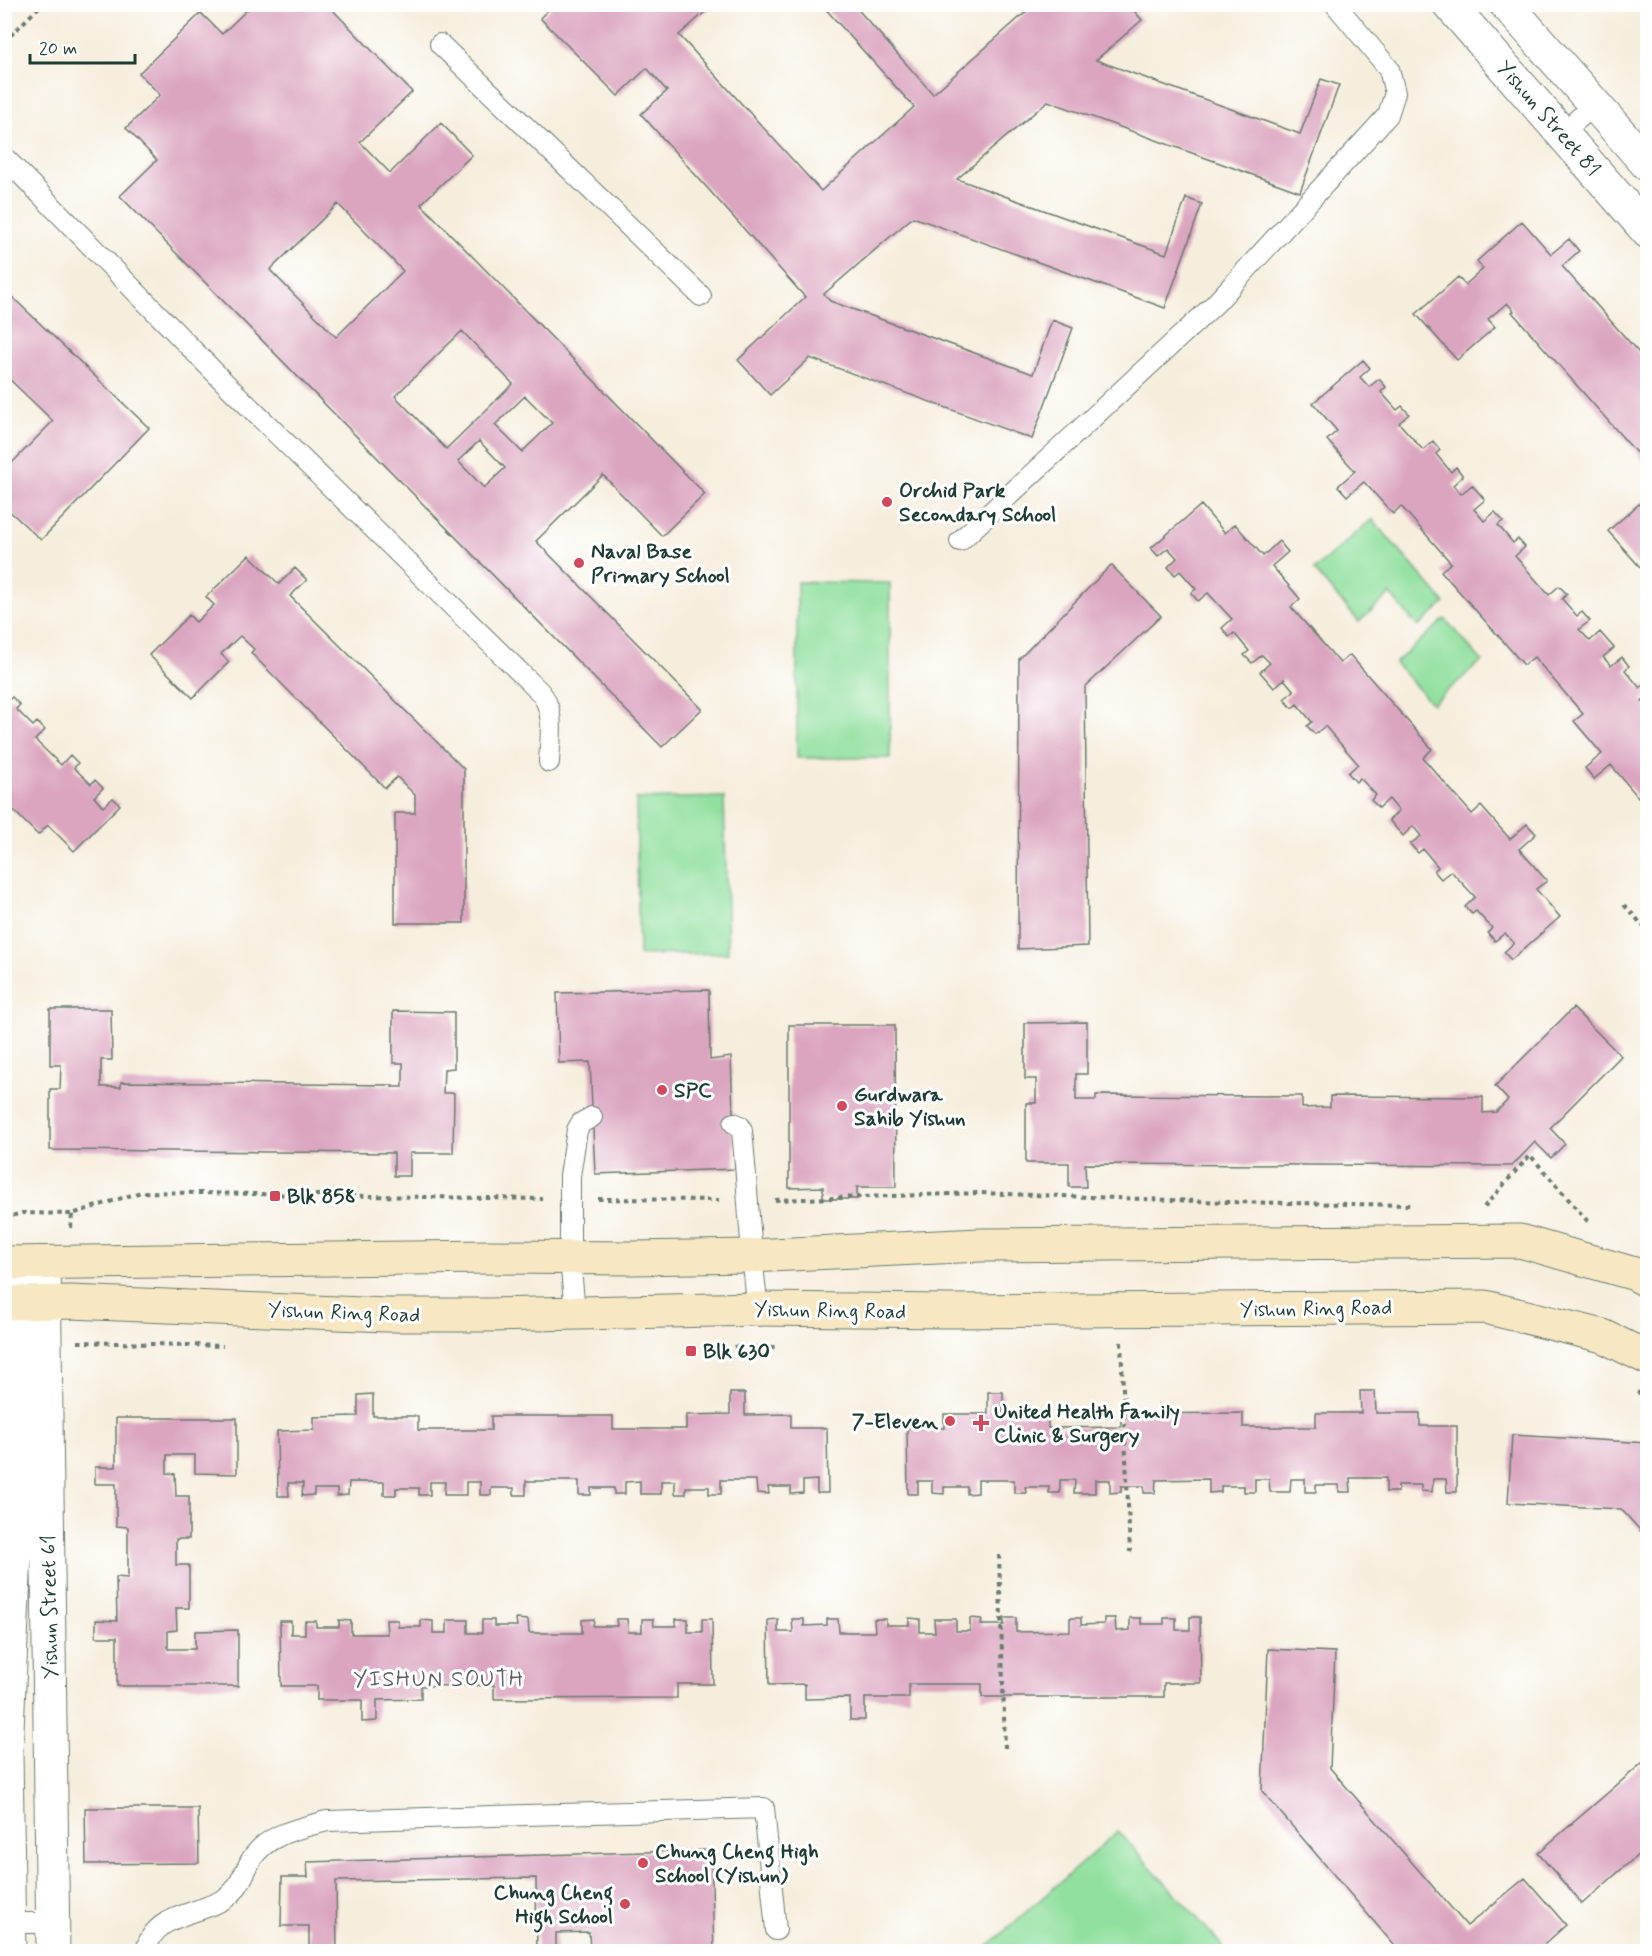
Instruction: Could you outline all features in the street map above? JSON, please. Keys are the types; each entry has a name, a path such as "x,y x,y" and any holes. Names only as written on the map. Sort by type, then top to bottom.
{"main road":[{"path":"21,1263 751,1256 980,1245 1520,1242 1635,1274 1647,1281"},
{"name":"Yishun Ring Road","path":"9,1303 386,1315 758,1309 960,1311 1485,1307 1603,1336 1647,1358"}],"street":[{"name":"Yishun Street 81","path":"1449,4 1647,232"},
{"name":"Yishun Street 81","path":"1506,4 1647,165"},
{"name":"Yishun Street 61","path":"21,1263 46,1303 52,1937"},
{"name":"Yishun Street 61","path":"9,1937 6,1752 17,1508 9,1303 21,1263"}],"lane":[{"path":"960,541 1215,304 1388,115 1395,93 1389,69 1335,4"},
{"path":"440,44 701,296"},
{"path":"1562,133 1594,105"},
{"path":"4,157 238,396 540,692 548,705 550,717 549,762"},
{"path":"575,1312 570,1258 570,1176 577,1130 581,1123 592,1117"},
{"path":"734,1123 740,1126 742,1131 751,1256 758,1309"},
{"path":"146,1952 153,1931 182,1914 214,1905 231,1894 258,1848 298,1828 327,1821 764,1808 776,1930"},
{"path":"9,1937 52,1937"}],"path":[{"path":"4,42 42,4"},
{"path":"1624,905 1647,931"},
{"path":"1478,1214 1530,1155 1594,1229"},
{"path":"4,1218 22,1214 72,1214 141,1192 748,1201 980,1193 1226,1202"},
{"path":"1122,1344 1130,1552"},
{"path":"1628,1388 1647,1397"},
{"path":"999,1555 1005,1748"}],"green space":[{"path":"1372,519 1445,603 1418,627 1390,594 1359,622 1314,570"},
{"path":"797,582 890,583 890,758 797,758"},
{"path":"1445,619 1482,661 1432,704 1395,663"},
{"path":"724,797 728,953 639,955 636,799"},
{"path":"1118,1831 1227,1951 982,1951"}],"building":[{"path":"253,4 327,4 412,92 360,142 390,173 441,123 472,155 421,204 705,494 662,536 603,475 536,541 702,709 662,747 120,196 157,160 126,128 160,95 139,73 201,13 222,34","holes":["338,204 403,271 336,337 270,270","462,331 513,384 446,449 395,396","525,396 552,423 522,452 495,425","479,441 505,468 484,488 458,461"]},
{"path":"821,4 853,4 933,94 1035,4 1128,4 1142,20 1096,60 1300,134 1321,79 1339,85 1300,192 1048,101 957,179 1166,254 1186,198 1202,204 1165,308 913,217 824,294 830,301 1033,374 1052,320 1073,328 1032,439 810,358 770,395 738,360 805,297 641,114 667,91 647,68 618,96 540,18 553,5 713,5 679,35 821,191 914,107"},
{"path":"1522,221 1551,254 1569,239 1579,251 1562,266 1648,363 1648,466 1512,312 1514,311 1507,303 1488,319 1495,327 1457,360 1416,314 1458,277 1465,285 1483,269 1477,261"},
{"path":"5,290 149,428 41,540 4,506 4,471 53,421 5,375"},
{"path":"1363,360 1370,368 1360,377 1369,387 1379,379 1386,387 1381,392 1397,410 1402,406 1409,414 1399,423 1423,450 1433,441 1440,450 1436,454 1451,472 1456,467 1463,476 1453,485 1461,494 1472,485 1485,500 1474,509 1484,521 1495,512 1503,521 1498,525 1513,543 1518,539 1525,547 1515,556 1549,595 1559,586 1567,594 1562,599 1577,616 1582,612 1590,621 1579,629 1590,641 1600,632 1614,648 1603,657 1611,666 1622,657 1629,666 1625,670 1640,688 1645,683 1648,686 1648,696 1642,701 1648,707 1648,789 1638,797 1611,765 1594,779 1585,768 1602,754 1574,721 1583,714 1534,657 1524,665 1441,571 1451,563 1401,506 1393,514 1364,482 1347,496 1338,486 1355,471 1327,440 1337,431 1313,403"},
{"path":"1646,498 1648,500 1648,576 1608,531"},
{"path":"1201,505 1225,533 1235,524 1263,556 1279,541 1288,552 1272,566 1300,599 1291,607 1340,663 1350,655 1432,749 1423,758 1472,814 1481,806 1510,839 1527,824 1536,834 1519,849 1547,881 1536,889 1560,917 1511,960 1504,952 1514,943 1505,933 1495,941 1488,933 1492,928 1476,911 1472,914 1465,907 1475,897 1451,871 1441,879 1434,871 1438,867 1423,849 1418,853 1410,844 1421,836 1413,826 1403,836 1389,820 1399,811 1389,799 1379,808 1371,800 1376,795 1360,778 1356,782 1348,773 1358,764 1325,726 1315,734 1307,726 1312,722 1297,704 1292,708 1284,699 1294,691 1284,679 1274,688 1260,672 1270,663 1262,655 1252,663 1244,655 1249,651 1234,633 1229,637 1222,628 1232,619 1208,593 1198,601 1191,593 1196,589 1180,571 1175,575 1168,567 1177,558 1168,548 1158,556 1151,548"},
{"path":"249,555 279,584 295,568 307,580 290,596 464,769 464,923 395,923 395,813 415,813 415,795 397,777 385,788 251,653 254,649 240,636 221,654 229,662 193,698 149,655 189,615 196,622 214,605 206,597"},
{"path":"1111,565 1161,616 1085,687 1088,946 1018,949 1019,659"},
{"path":"12,697 20,705 16,709 33,726 37,722 45,730 35,740 61,765 70,755 78,763 74,768 91,784 95,780 103,788 94,797 103,807 113,798 120,805 74,851 48,825 38,835 8,805 4,809 4,704"},
{"path":"709,990 710,1060 731,1057 735,1169 595,1174 590,1062 559,1063 557,993"},
{"path":"1573,1008 1621,1056 1550,1128 1565,1144 1551,1158 1535,1142 1512,1166 1085,1164 1086,1187 1069,1187 1069,1163 1026,1163 1026,1103 1036,1103 1036,1079 1025,1079 1025,1023 1087,1022 1087,1074 1076,1074 1076,1100 1096,1100 1096,1095 1302,1096 1302,1108 1330,1107 1330,1096 1483,1097 1483,1113 1496,1112 1508,1100 1495,1086"},
{"path":"50,1009 111,1009 112,1060 101,1060 101,1087 121,1087 121,1082 393,1085 392,1087 403,1087 403,1063 393,1063 393,1011 454,1012 454,1068 444,1069 443,1093 454,1093 453,1153 410,1153 410,1176 394,1176 394,1153 50,1150 50,1089 60,1089 61,1065 50,1065"},
{"name":"Gurdwara Sahib Yishun","path":"789,1025 895,1025 896,1187 857,1187 857,1199 823,1199 823,1187 789,1188"},
{"path":"1360,1391 1375,1391 1376,1413 1420,1413 1420,1426 1457,1426 1457,1492 1447,1492 1446,1479 1433,1479 1432,1492 1421,1491 1421,1485 1398,1485 1398,1492 1386,1492 1386,1478 1350,1478 1351,1492 1339,1492 1339,1485 1316,1485 1316,1492 1305,1492 1305,1479 1291,1479 1290,1492 1270,1492 1269,1479 1255,1479 1255,1492 1244,1492 1244,1486 1221,1486 1221,1492 1209,1493 1209,1479 1156,1480 1155,1493 1144,1493 1144,1486 1121,1486 1121,1492 1110,1493 1110,1480 1095,1480 1095,1493 1074,1493 1075,1480 1060,1480 1060,1493 1049,1493 1049,1487 1025,1487 1026,1493 1014,1493 1014,1480 978,1480 978,1493 967,1494 967,1487 944,1487 944,1494 932,1493 932,1481 918,1481 918,1494 908,1494 907,1428 944,1428 944,1414 988,1414 988,1392 1003,1392 1003,1414 1048,1414 1048,1428 1121,1427 1121,1414 1243,1413 1243,1427 1316,1427 1316,1413 1361,1413"},
{"path":"730,1393 745,1393 745,1415 791,1414 791,1428 827,1428 828,1493 817,1493 817,1480 803,1481 803,1493 791,1494 791,1487 768,1487 769,1494 757,1493 756,1480 721,1480 721,1494 709,1494 709,1487 686,1487 686,1494 675,1494 675,1481 661,1481 661,1494 640,1494 640,1481 625,1482 625,1494 614,1494 614,1488 591,1488 591,1495 579,1495 579,1481 526,1481 526,1495 514,1495 514,1488 491,1488 491,1495 480,1495 480,1482 466,1482 466,1495 444,1495 445,1482 430,1482 430,1495 419,1495 419,1488 396,1488 396,1495 384,1495 384,1482 349,1482 348,1495 337,1496 337,1489 314,1489 314,1495 302,1496 303,1483 288,1483 289,1496 278,1496 277,1431 314,1430 314,1417 358,1416 358,1395 373,1394 373,1416 418,1416 418,1430 491,1430 491,1416 613,1416 613,1429 686,1429 686,1415 730,1414"},
{"path":"116,1418 237,1418 237,1474 195,1473 195,1455 167,1455 167,1473 175,1474 176,1496 189,1496 189,1539 176,1539 176,1565 189,1565 189,1608 176,1608 177,1630 168,1631 168,1649 195,1649 195,1631 238,1630 238,1686 117,1686 117,1637 96,1637 96,1620 117,1621 116,1577 128,1578 128,1527 116,1526 116,1484 95,1484 95,1467 116,1467"},
{"path":"1512,1435 1648,1443 1648,1539 1621,1509 1508,1503"},
{"path":"1190,1617 1200,1617 1201,1683 1164,1683 1164,1697 982,1697 982,1684 909,1684 909,1698 865,1698 865,1720 850,1720 850,1698 805,1699 805,1684 769,1685 768,1620 778,1619 778,1632 793,1632 792,1619 804,1619 804,1626 827,1625 827,1619 838,1619 839,1632 875,1632 874,1619 886,1619 886,1625 909,1625 909,1618 920,1619 920,1632 935,1632 934,1619 956,1619 956,1631 970,1631 970,1618 982,1619 981,1625 1004,1625 1004,1618 1016,1618 1016,1632 1070,1631 1070,1618 1081,1618 1081,1625 1104,1624 1104,1618 1115,1618 1116,1631 1130,1630 1130,1618 1141,1618 1141,1624 1164,1624 1164,1618 1176,1618 1176,1630 1190,1630"},
{"path":"516,1619 528,1620 529,1633 582,1633 582,1620 594,1619 593,1626 617,1626 616,1619 627,1619 628,1632 642,1632 642,1619 653,1619 654,1626 676,1626 676,1619 688,1619 688,1632 702,1632 702,1619 712,1619 713,1684 677,1684 677,1698 494,1699 494,1685 421,1686 421,1699 377,1700 377,1721 362,1722 362,1700 317,1700 317,1686 281,1686 280,1621 291,1621 291,1634 305,1634 305,1621 316,1621 316,1627 339,1627 339,1620 351,1621 351,1634 387,1634 386,1620 398,1620 398,1627 421,1627 421,1620 433,1621 433,1633 447,1633 447,1620 468,1620 468,1633 482,1633 482,1620 494,1620 494,1626 517,1626"},
{"path":"1268,1649 1335,1652 1330,1768 1467,1926 1525,1878 1566,1925 1536,1952 1400,1952 1262,1791"},
{"path":"1648,1758 1648,1846 1582,1904 1538,1853"},
{"path":"85,1808 198,1808 199,1863 86,1864"},
{"name":"Chung Cheng High School","path":"711,1850 714,1952 590,1952 589,1932 556,1933 556,1952 537,1952 536,1878 336,1881 337,1952 309,1952 309,1926 281,1926 282,1877 308,1877 307,1862"}],"place":[{"name":"Orchid Park Secondary School","path":"887,502"},
{"name":"Naval Base Primary School","path":"579,563"},
{"name":"SPC","path":"662,1090"},
{"name":"Gurdwara Sahib Yishun","path":"842,1106"},
{"name":"Blk 858","path":"275,1196"},
{"name":"Blk 630","path":"691,1351"},
{"name":"7-Eleven","path":"950,1421"},
{"name":"United Health Family Clinic & Surgery","path":"981,1423"},
{"name":"Chung Cheng High School (Yishun)","path":"643,1863"},
{"name":"Chung Cheng High School","path":"625,1904"}],"district":[{"name":"YISHUN SOUTH","path":"439,1678"}]}
